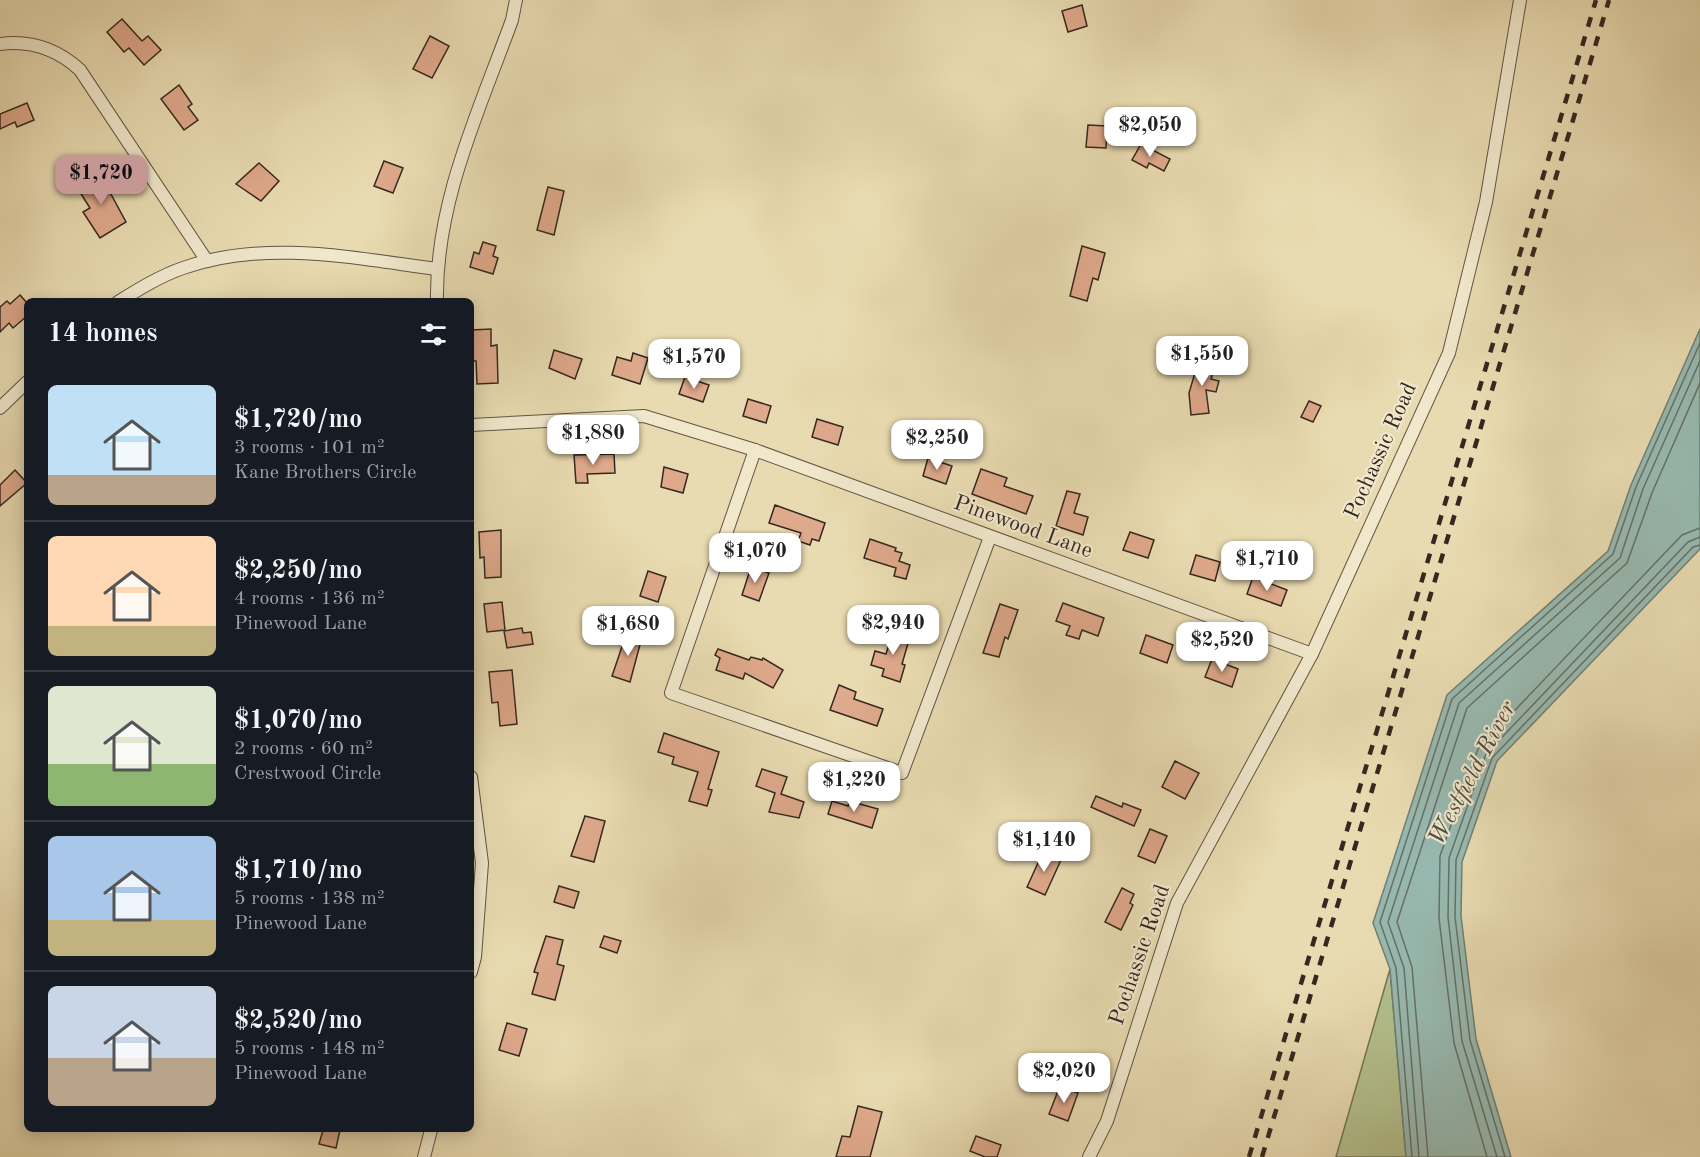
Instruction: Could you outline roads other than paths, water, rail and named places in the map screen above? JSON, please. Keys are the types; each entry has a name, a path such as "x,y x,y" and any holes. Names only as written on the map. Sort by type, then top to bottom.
{"street":[{"path":"437,298 436,269 448,203 512,20 516,0"},
{"name":"Pochassic Road","path":"1089,1157 1107,1121 1177,903 1312,654 1449,353 1486,202 1520,0"},
{"path":"0,44 13,42 42,46 63,56 80,70 207,261"},
{"path":"126,298 182,268 233,255 289,252 436,269"},
{"path":"0,408 24,385"},
{"name":"Pinewood Lane","path":"474,425 644,416 755,450 1312,654"},
{"path":"755,450 671,693 902,773 990,537"},
{"path":"474,800 482,863 474,961"},
{"path":"424,1157 430,1132"}],"water":[{"name":"Westfield River","path":"1700,329 1700,549 1497,761 1462,862 1461,916 1476,1039 1511,1157 1406,1157 1390,969 1373,923 1447,695 1608,551 1631,485"}],"railway":[{"path":"1249,1157 1596,0"},
{"path":"1262,1157 1609,0"}]}
